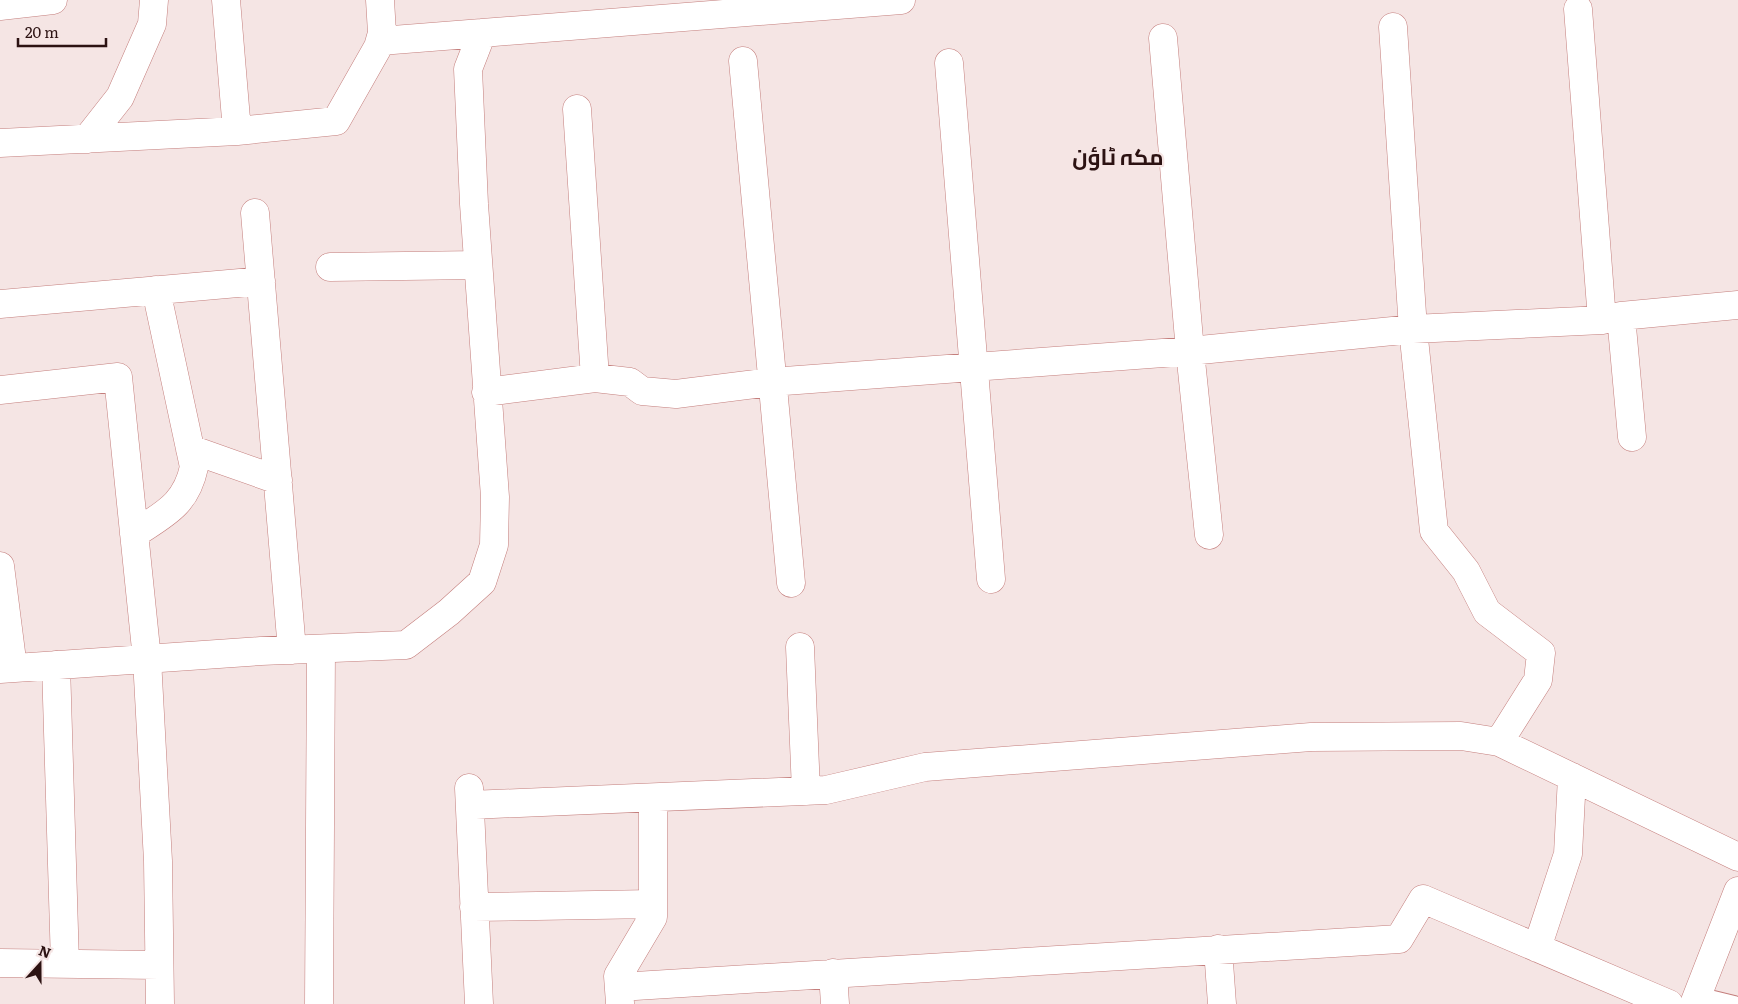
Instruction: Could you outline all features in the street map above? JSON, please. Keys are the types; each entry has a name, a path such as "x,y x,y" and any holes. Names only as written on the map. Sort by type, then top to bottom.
{"street":[{"path":"0,6 53,0"},
{"path":"87,139 120,97 152,24 154,0"},
{"path":"226,0 237,132"},
{"path":"0,143 237,132 336,121 366,70 380,41 382,33 380,0"},
{"path":"380,41 901,0"},
{"path":"1578,9 1611,318 1632,437"},
{"path":"1393,27 1413,328 1434,531 1466,571 1487,612 1542,653 1538,680 1500,742"},
{"path":"0,566 6,669 321,648 406,645 449,612 482,582 494,545 495,497 486,392 468,69 482,33"},
{"path":"1163,38 1190,351 1209,534"},
{"path":"743,61 771,382 791,583"},
{"path":"949,63 991,579"},
{"path":"577,109 595,378"},
{"path":"255,213 292,650"},
{"path":"330,267 478,265"},
{"path":"0,304 261,281"},
{"path":"134,534 176,506 191,482 194,467 156,290"},
{"path":"486,392 595,378 630,382 642,391 676,394 771,382 974,369 1190,351 1413,328 1611,318 1738,305"},
{"path":"0,390 118,377 147,659 158,861 160,1004"},
{"path":"190,448 278,480"},
{"path":"800,647 806,791"},
{"path":"319,1004 321,648"},
{"path":"56,665 65,964"},
{"path":"479,1004 469,796 653,798 826,790 925,768 1311,737 1461,736 1500,742 1738,857"},
{"path":"1537,948 1568,854 1572,777"},
{"path":"653,798 653,917 618,976 619,995 832,973 1399,939 1423,900 1669,1004"},
{"path":"1695,1000 1738,891"},
{"path":"474,907 653,904"},
{"path":"1218,949 1222,1004"},
{"path":"0,963 159,965"},
{"path":"832,973 835,1004"}],"lane":[{"path":"1695,1000 1734,1004"}],"district":[{"name":"مکہ ٹاؤن","path":"1118,157"}]}
